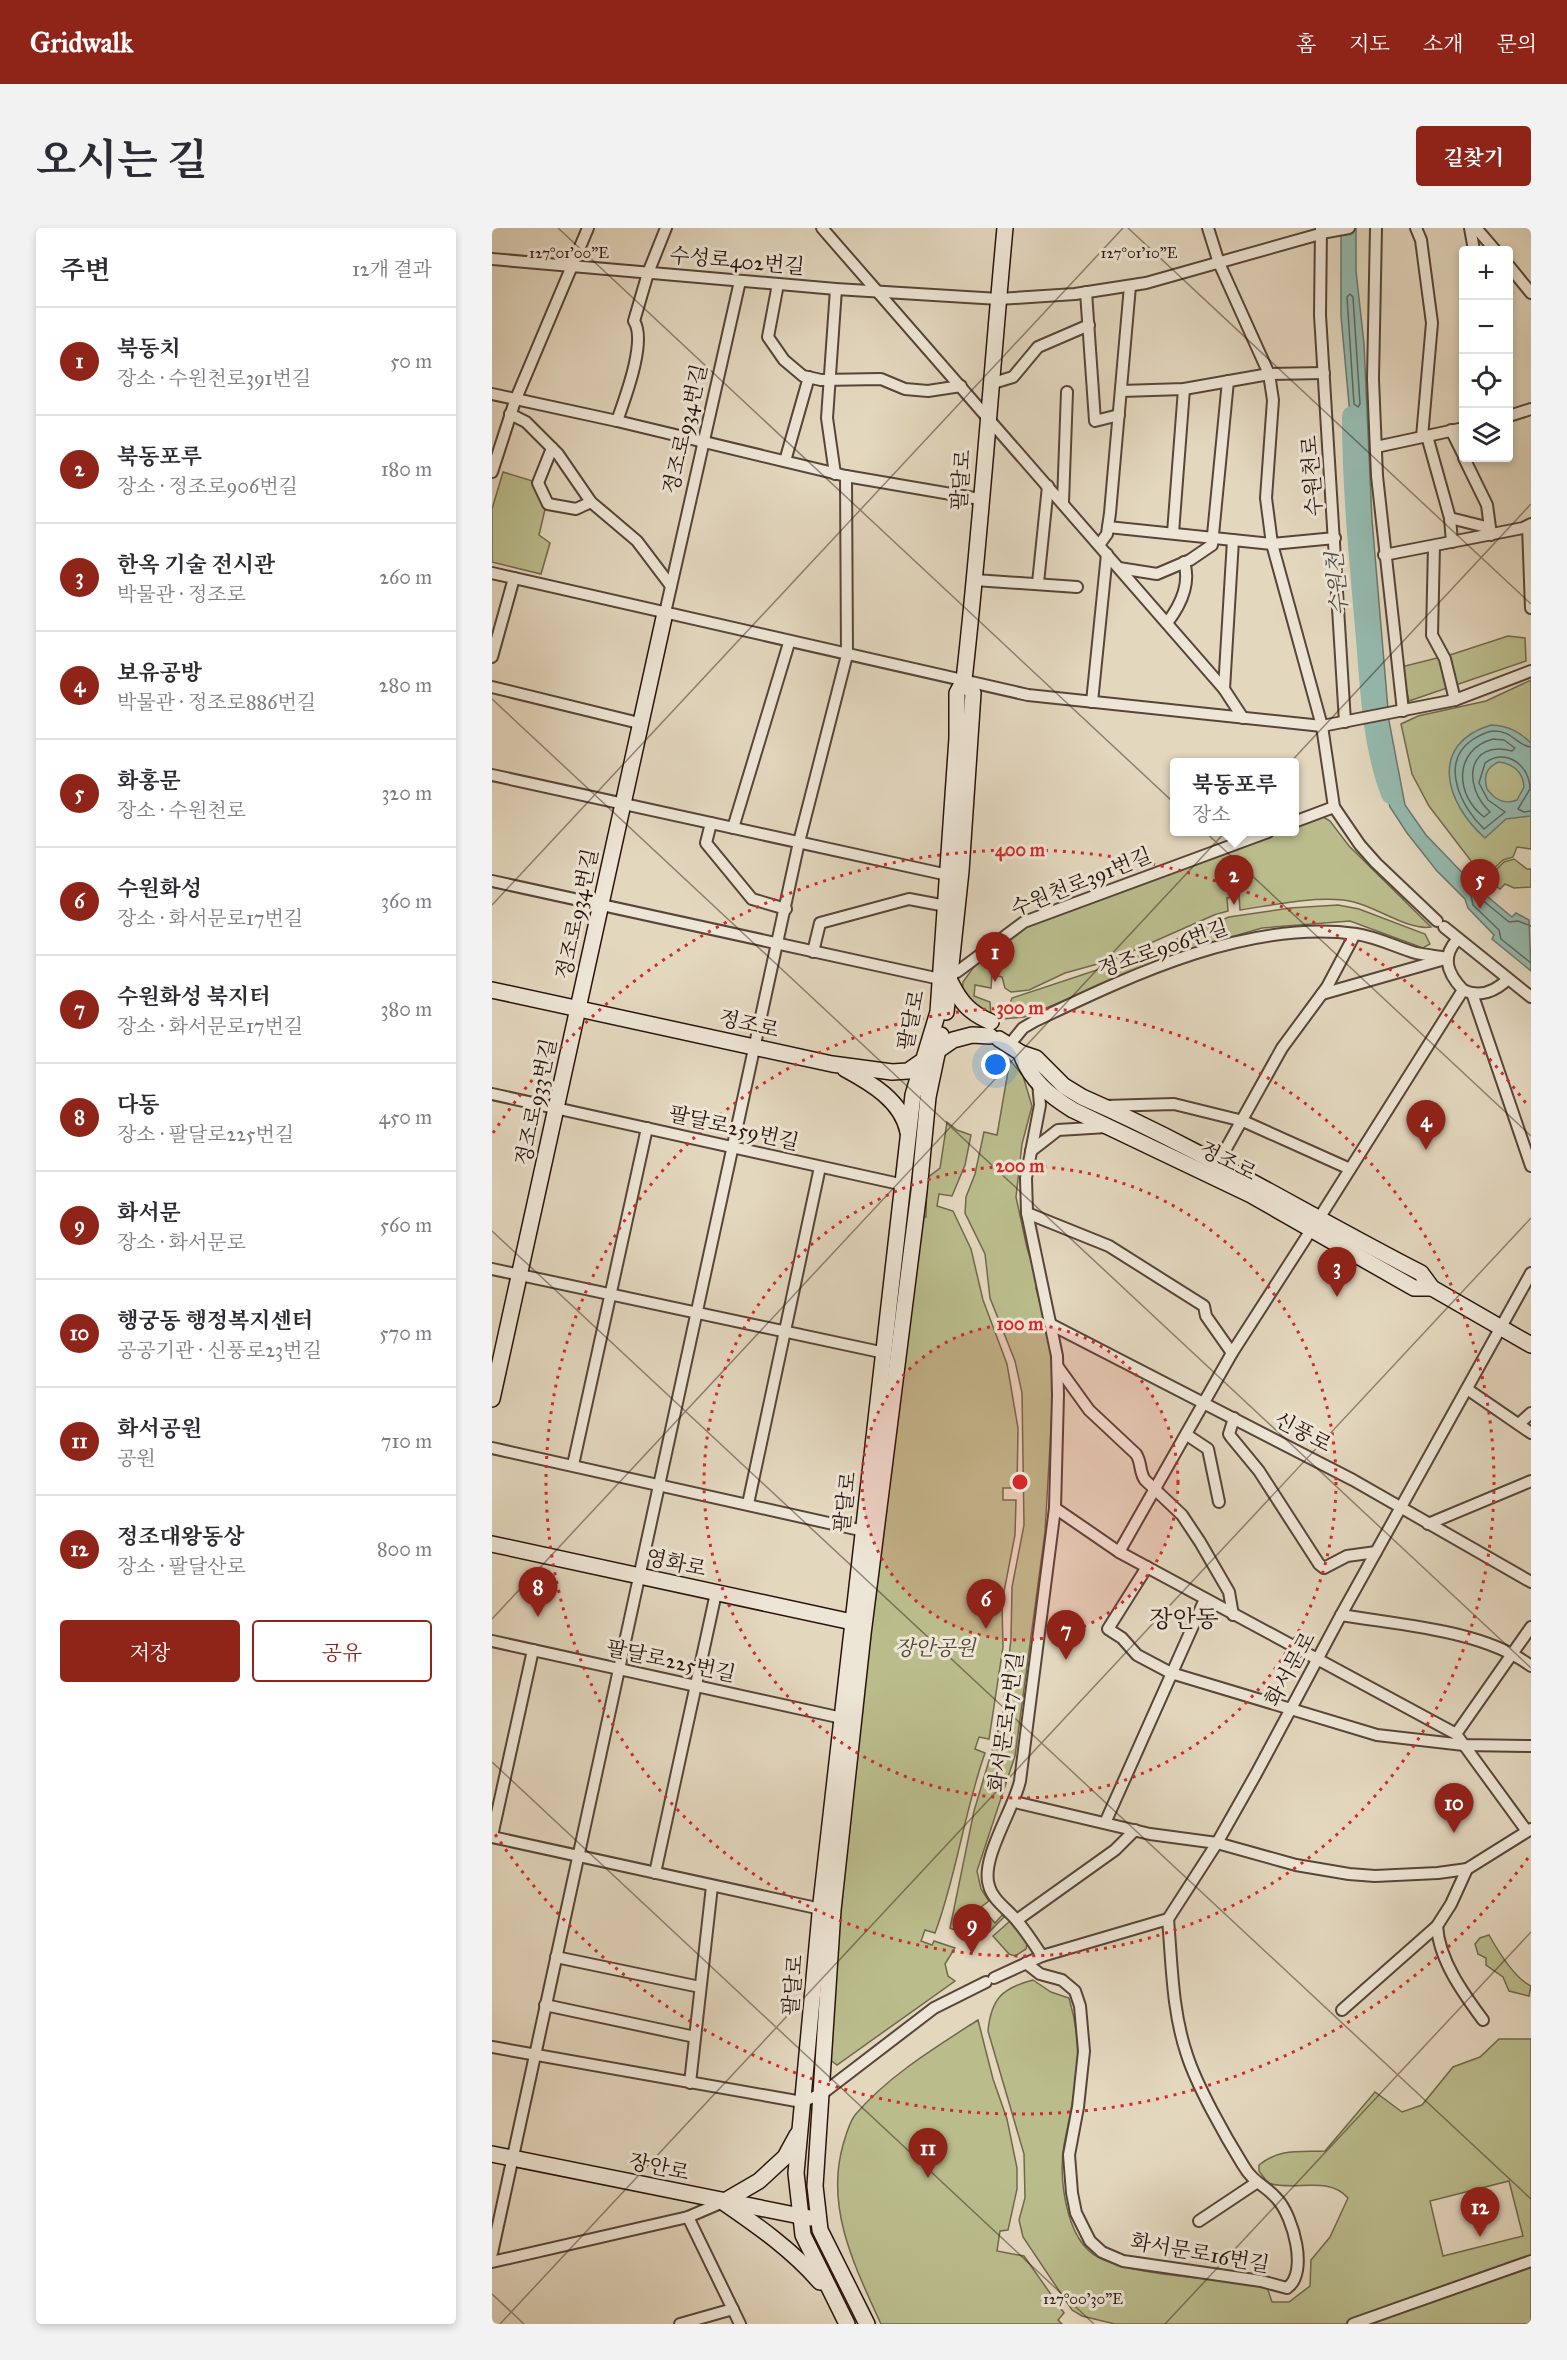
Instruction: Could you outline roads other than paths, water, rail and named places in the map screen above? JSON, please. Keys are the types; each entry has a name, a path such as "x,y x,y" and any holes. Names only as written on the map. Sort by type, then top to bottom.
{"main road":[{"name":"팔달로","path":"867,2324 820,2230 815,2186 823,2093 833,1910 885,1353 910,1141 913,1095 948,978 946,906 957,693 964,680 975,580 980,499 1005,228"},
{"name":"정조로934번길","path":"578,1008 665,613"},
{"name":"팔달로","path":"847,2324 803,2235 796,2172 852,1622 870,1532 928,1097 948,978 973,693 964,680"},
{"path":"948,978 961,1003 1003,1037"},
{"name":"정조로","path":"492,990 838,1065 892,1072 908,1071 938,1048 953,1040 972,1035 1003,1037 1036,1058 1064,1086 1218,1163 1315,1225"},
{"name":"정조로933번길","path":"492,1399 578,1008"},
{"name":"정조로","path":"1003,1037 1038,1082 1063,1104 1251,1195 1421,1273 1432,1288 1531,1345"},
{"path":"838,1065 872,1083 888,1099 905,1118 910,1141"},
{"name":"영화로","path":"492,1544 852,1622"},
{"path":"800,2129 785,2157 759,2181 723,2202 763,2229 802,2262 834,2298"},
{"name":"장안로","path":"492,2154 723,2202 801,2217 818,2218"}],"street":[{"path":"492,472 515,401 588,228"},
{"path":"617,420 636,365 639,329 634,321 648,273 666,228"},
{"path":"822,228 1224,689 1243,718"},
{"path":"1208,228 1219,263 1269,374 1272,400 1266,498 1272,544 1322,726 1334,807 1360,845 1376,863 1458,939 1531,997"},
{"name":"수성로402번길","path":"492,260 836,290 999,299 1130,286 1219,263 1323,231 1349,228"},
{"path":"1376,228 1373,379 1376,447 1399,711"},
{"path":"1416,228 1421,240 1432,323 1424,436 1450,518 1452,542"},
{"path":"1470,228 1472,246"},
{"path":"1476,228 1492,246"},
{"name":"수원천로","path":"1323,231 1320,315 1348,722"},
{"path":"1513,271 1531,293"},
{"name":"정조로934번길","path":"665,613 740,281"},
{"path":"778,284 768,337 784,360 803,376 830,379 881,379 905,389 928,391 961,387"},
{"path":"1099,544 1107,534 1108,527 1130,286"},
{"path":"492,2253 799,842 847,655 841,475 827,418 836,290"},
{"path":"1086,292 1095,421 1119,415"},
{"path":"990,384 1012,377 1038,346 1089,325"},
{"path":"1121,391 1184,389 1269,374 1324,373"},
{"path":"785,461 809,377"},
{"path":"1119,568 1157,574 1184,562 1212,545 1228,381"},
{"path":"1173,533 1184,389"},
{"path":"1063,502 1067,392"},
{"path":"492,394 515,401 617,420 841,475 980,499"},
{"path":"1513,415 1531,409"},
{"path":"510,414 526,422 552,448 591,502 637,541 671,586"},
{"path":"1376,447 1459,429"},
{"path":"1451,430 1459,447"},
{"path":"552,448 538,483 548,504 576,509 591,502"},
{"path":"1466,462 1487,505 1490,531"},
{"path":"1038,583 1048,486"},
{"path":"1450,518 1490,531"},
{"path":"1384,555 1452,542 1490,531 1530,525 1531,608"},
{"path":"1108,527 1272,544 1335,538"},
{"path":"1224,689 1233,540"},
{"path":"1434,546 1432,635 1445,659 1455,700"},
{"path":"1092,702 1107,554"},
{"path":"1167,623 1180,607 1188,574 1184,562"},
{"path":"492,573 789,643 1028,695 1322,726 1455,700 1531,671"},
{"path":"492,657 514,578"},
{"path":"975,580 1077,587"},
{"path":"733,828 789,643"},
{"path":"492,687 639,723"},
{"path":"492,775 948,875"},
{"path":"1299,820 1334,807"},
{"path":"711,823 706,843 752,899 786,909"},
{"name":"수원천로391번길","path":"948,978 1024,922 1255,836"},
{"path":"492,881 813,952 948,978"},
{"path":"813,952 820,923 909,899 946,906"},
{"name":"정조로906번길","path":"1003,1037 1110,985 1194,954 1263,936 1310,932 1355,934 1387,941 1415,952 1448,958"},
{"path":"1218,1163 1282,1048 1322,994 1355,934"},
{"path":"1458,939 1449,951 1448,972 1468,992 1531,1166"},
{"path":"1322,994 1448,958"},
{"path":"1468,992 1499,989 1508,979"},
{"path":"1119,1552 1156,1491 1232,1353 1350,1169 1468,992"},
{"name":"화서문로17번길","path":"1038,1082 1040,1105 1026,1178 1027,1213 1052,1325 1058,1367 1054,1508 1015,1802 1006,1817 987,1871 992,1893 1017,1920 1042,1956"},
{"name":"팔달로259번길","path":"492,1094 904,1185"},
{"path":"1102,1106 1174,1104 1243,1121 1350,1169"},
{"path":"1030,1151 1058,1130 1113,1127"},
{"path":"573,1465 647,1128"},
{"path":"748,1504 820,1167"},
{"path":"1027,1213 1109,1246 1204,1306 1212,1325 1232,1353"},
{"path":"492,1269 885,1353"},
{"name":"화서문로","path":"1168,1919 1217,1843 1501,1327 1526,1287 1531,1273"},
{"name":"신풍로","path":"1052,1325 1353,1480 1531,1582"},
{"path":"1058,1367 1089,1410 1140,1459 1141,1475 1182,1515 1229,1592 1233,1615"},
{"path":"1467,1389 1520,1423 1531,1433"},
{"path":"1520,1423 1531,1413"},
{"path":"1234,1418 1229,1434 1259,1471 1319,1564 1324,1568 1347,1556 1376,1552"},
{"path":"1187,1435 1208,1449 1219,1502"},
{"path":"492,1448 870,1532"},
{"path":"1428,1524 1531,1481"},
{"path":"1015,1802 1135,1830 1217,1843 1296,1865 1375,1876 1438,1874 1467,1869 1529,1829 1456,1734 1119,1552 1054,1508"},
{"path":"1147,1567 1108,1629 1122,1638 1137,1655 1172,1673 1377,1735 1464,1745 1531,1746"},
{"path":"655,1873 716,1593"},
{"path":"1105,1823 1205,1599"},
{"path":"1341,1615 1467,1638 1513,1653 1531,1666"},
{"path":"1456,1734 1531,1627"},
{"name":"팔달로225번길","path":"492,1641 619,1671 842,1718"},
{"path":"533,1650 492,1837 821,1909"},
{"path":"1017,1920 1115,1850 1135,1830"},
{"path":"1342,2010 1437,1926 1451,1904 1467,1869"},
{"path":"690,2083 712,1886"},
{"path":"492,2047 802,2102 823,2093 934,2008 990,1980 1042,1956 1168,1919"},
{"name":"화서문로16번길","path":"1026,1963 1040,1974 1062,1980 1076,1991 1080,2006 1084,2051 1068,2171 1076,2213 1090,2241 1102,2252 1123,2261 1261,2281 1287,2288 1294,2283 1298,2273 1298,2257 1290,2225 1279,2200 1256,2183 1238,2156 1187,2056 1176,2011 1168,1919"},
{"path":"1437,1926 1438,1942 1454,1976 1483,2020"},
{"path":"556,1956 700,1987"},
{"path":"545,2005 695,2037"},
{"path":"1199,2221 1221,2210 1256,2183"},
{"path":"492,2262 688,2217 723,2202"},
{"path":"688,2217 740,2324"},
{"path":"1353,2324 1531,2261"},
{"path":"680,2324 733,2309"}],"water":[{"path":"1341,228 1356,228 1356,271 1364,344 1372,520 1389,721 1405,805 1426,835 1476,887 1512,917 1516,913 1529,920 1531,971 1492,939 1494,935 1468,908 1465,899 1437,871 1390,807 1383,778 1341,316"},
{"path":"1491,725 1513,730 1531,743 1531,816 1506,819 1485,838 1460,808 1449,776 1451,760 1458,746 1471,734","holes":["1499,762 1513,767 1522,777 1524,787 1517,800 1504,802 1493,796 1487,789 1488,769"]}],"waterway":[{"name":"수원천","path":"1352,416 1356,522 1370,691 1379,754 1391,794"}],"place":[{"name":"북동포루","path":"1234,905"},
{"name":"화홍문","path":"1480,909"},
{"name":"북동치","path":"995,982"},
{"name":"보유공방","path":"1426,1150"},
{"name":"한옥 기술 전시관","path":"1337,1297"},
{"name":"다동","path":"538,1617"},
{"name":"수원화성","path":"986,1629"},
{"name":"수원화성 북지터","path":"1066,1660"},
{"name":"행궁동 행정복지센터","path":"1454,1833"},
{"name":"화서문","path":"972,1954"},
{"name":"화서공원","path":"928,2178"},
{"name":"정조대왕동상","path":"1480,2237"}],"district":[{"name":"장안동","path":"1184,1619"}],"park label":[{"name":"장안공원","path":"935,1648"}]}
